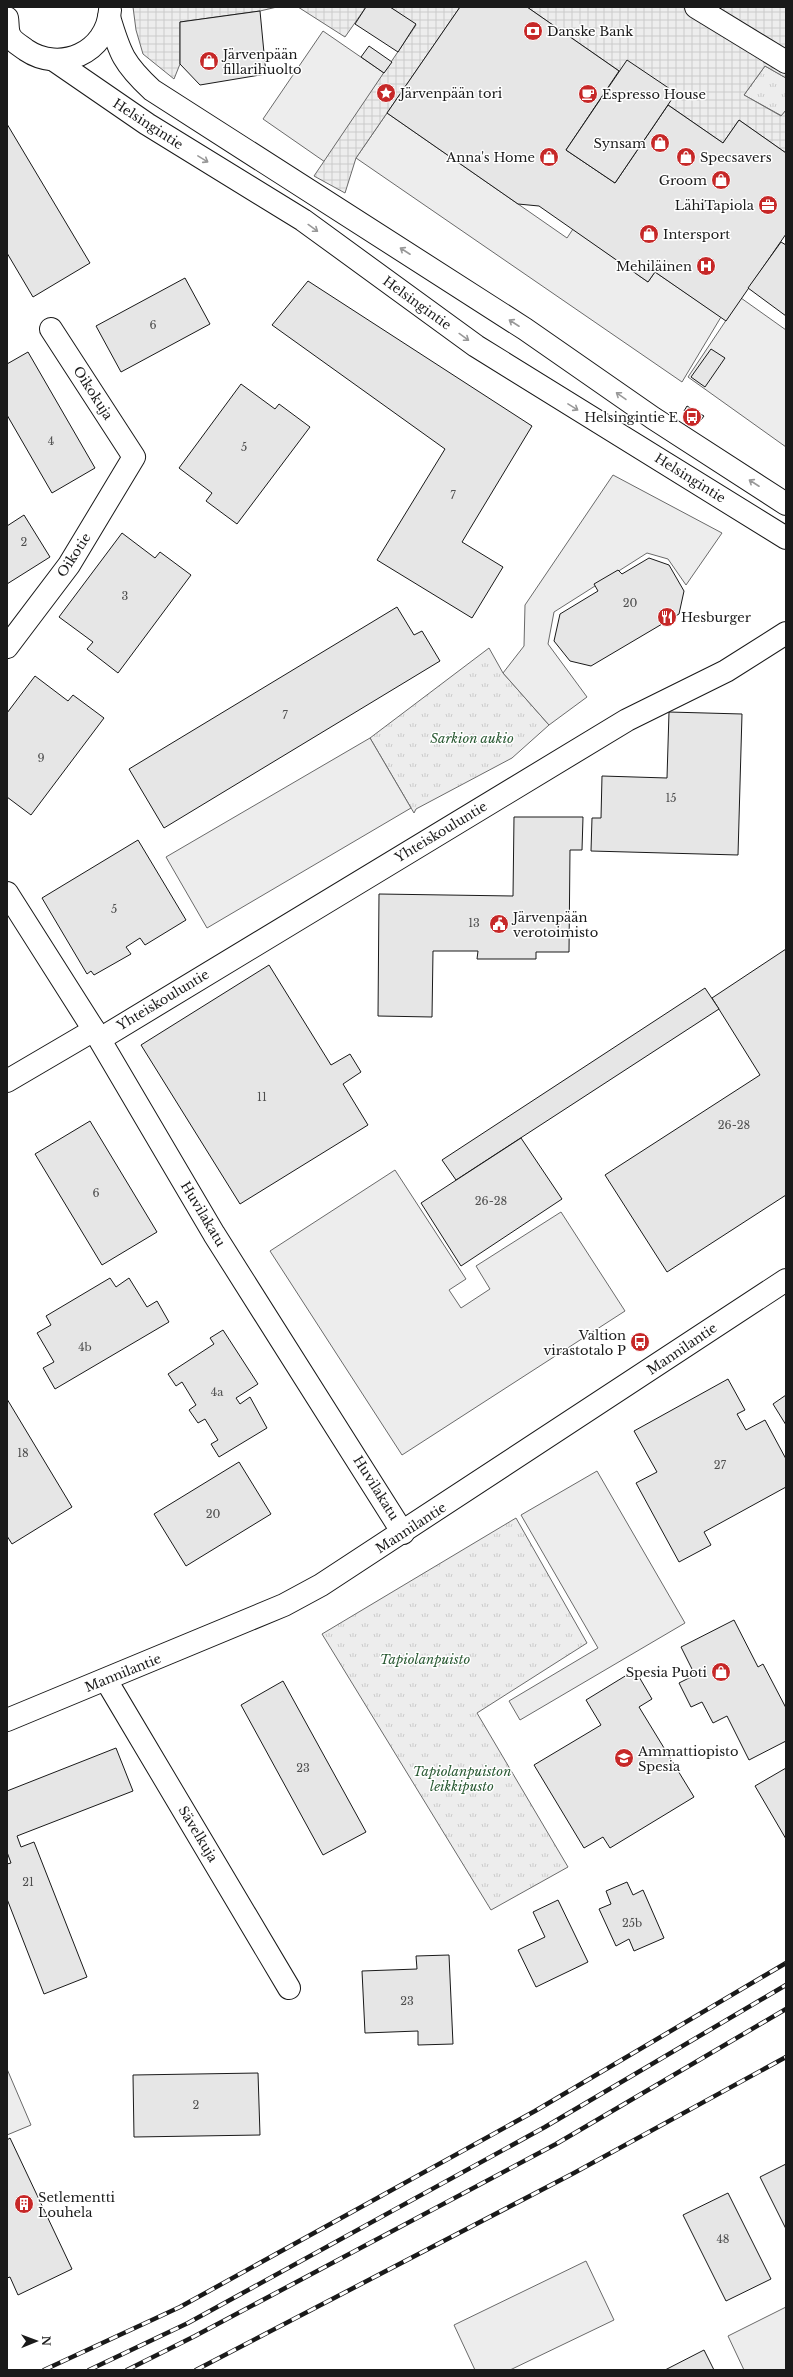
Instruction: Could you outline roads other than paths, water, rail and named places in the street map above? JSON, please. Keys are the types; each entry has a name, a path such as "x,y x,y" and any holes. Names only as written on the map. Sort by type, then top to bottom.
{"street":[{"path":"9,7 8,26 31,53 54,60 67,60 82,54 94,45 104,32 110,12"},
{"path":"696,7 786,62"},
{"path":"110,12 120,52 134,73 152,90 479,300 653,418 786,504"},
{"name":"Helsingintie","path":"54,60 147,124 303,220 476,346 786,538"},
{"name":"Oikokuja","path":"51,330 134,458"},
{"name":"Oikotie","path":"7,648 69,565 134,458"},
{"name":"Yhteiskouluntie","path":"7,1081 97,1035 628,720 726,671 786,633"},
{"name":"Huvilakatu","path":"7,893 97,1035 214,1234 403,1533"},
{"name":"Mannilantie","path":"7,1720 284,1606 321,1585 403,1533 786,1280"},
{"name":"Sävelkuja","path":"106,1680 289,1988"}],"railway":[{"path":"44,2370 180,2307 535,2111 786,1963"},
{"path":"89,2370 188,2323 545,2127 786,1985"},
{"path":"127,2370 195,2336 556,2144 786,2009"},
{"path":"196,2370 574,2173 786,2057"}],"place":[{"name":"Danske Bank","path":"533,31"},
{"name":"Järvenpään fillarihuolto","path":"209,61"},
{"name":"Järvenpään tori","path":"386,93"},
{"name":"Espresso House","path":"588,94"},
{"name":"Synsam","path":"660,143"},
{"name":"Anna's Home","path":"549,157"},
{"name":"Specsavers","path":"686,157"},
{"name":"Groom","path":"721,180"},
{"name":"LähiTapiola","path":"768,205"},
{"name":"Intersport","path":"649,234"},
{"name":"Mehiläinen","path":"706,266"},
{"name":"Helsingintie E","path":"692,417"},
{"name":"Hesburger","path":"667,617"},
{"name":"Järvenpään verotoimisto","path":"499,924"},
{"name":"Valtion virastotalo P","path":"640,1342"},
{"name":"Spesia Puoti","path":"721,1672"},
{"name":"Ammattiopisto Spesia","path":"624,1758"},
{"name":"Setlementti Louhela","path":"24,2204"}],"park label":[{"name":"Sarkion aukio","path":"472,738"},
{"name":"Tapiolanpuisto","path":"425,1659"},
{"name":"Tapiolanpuiston leikkipusto","path":"462,1778"}]}
